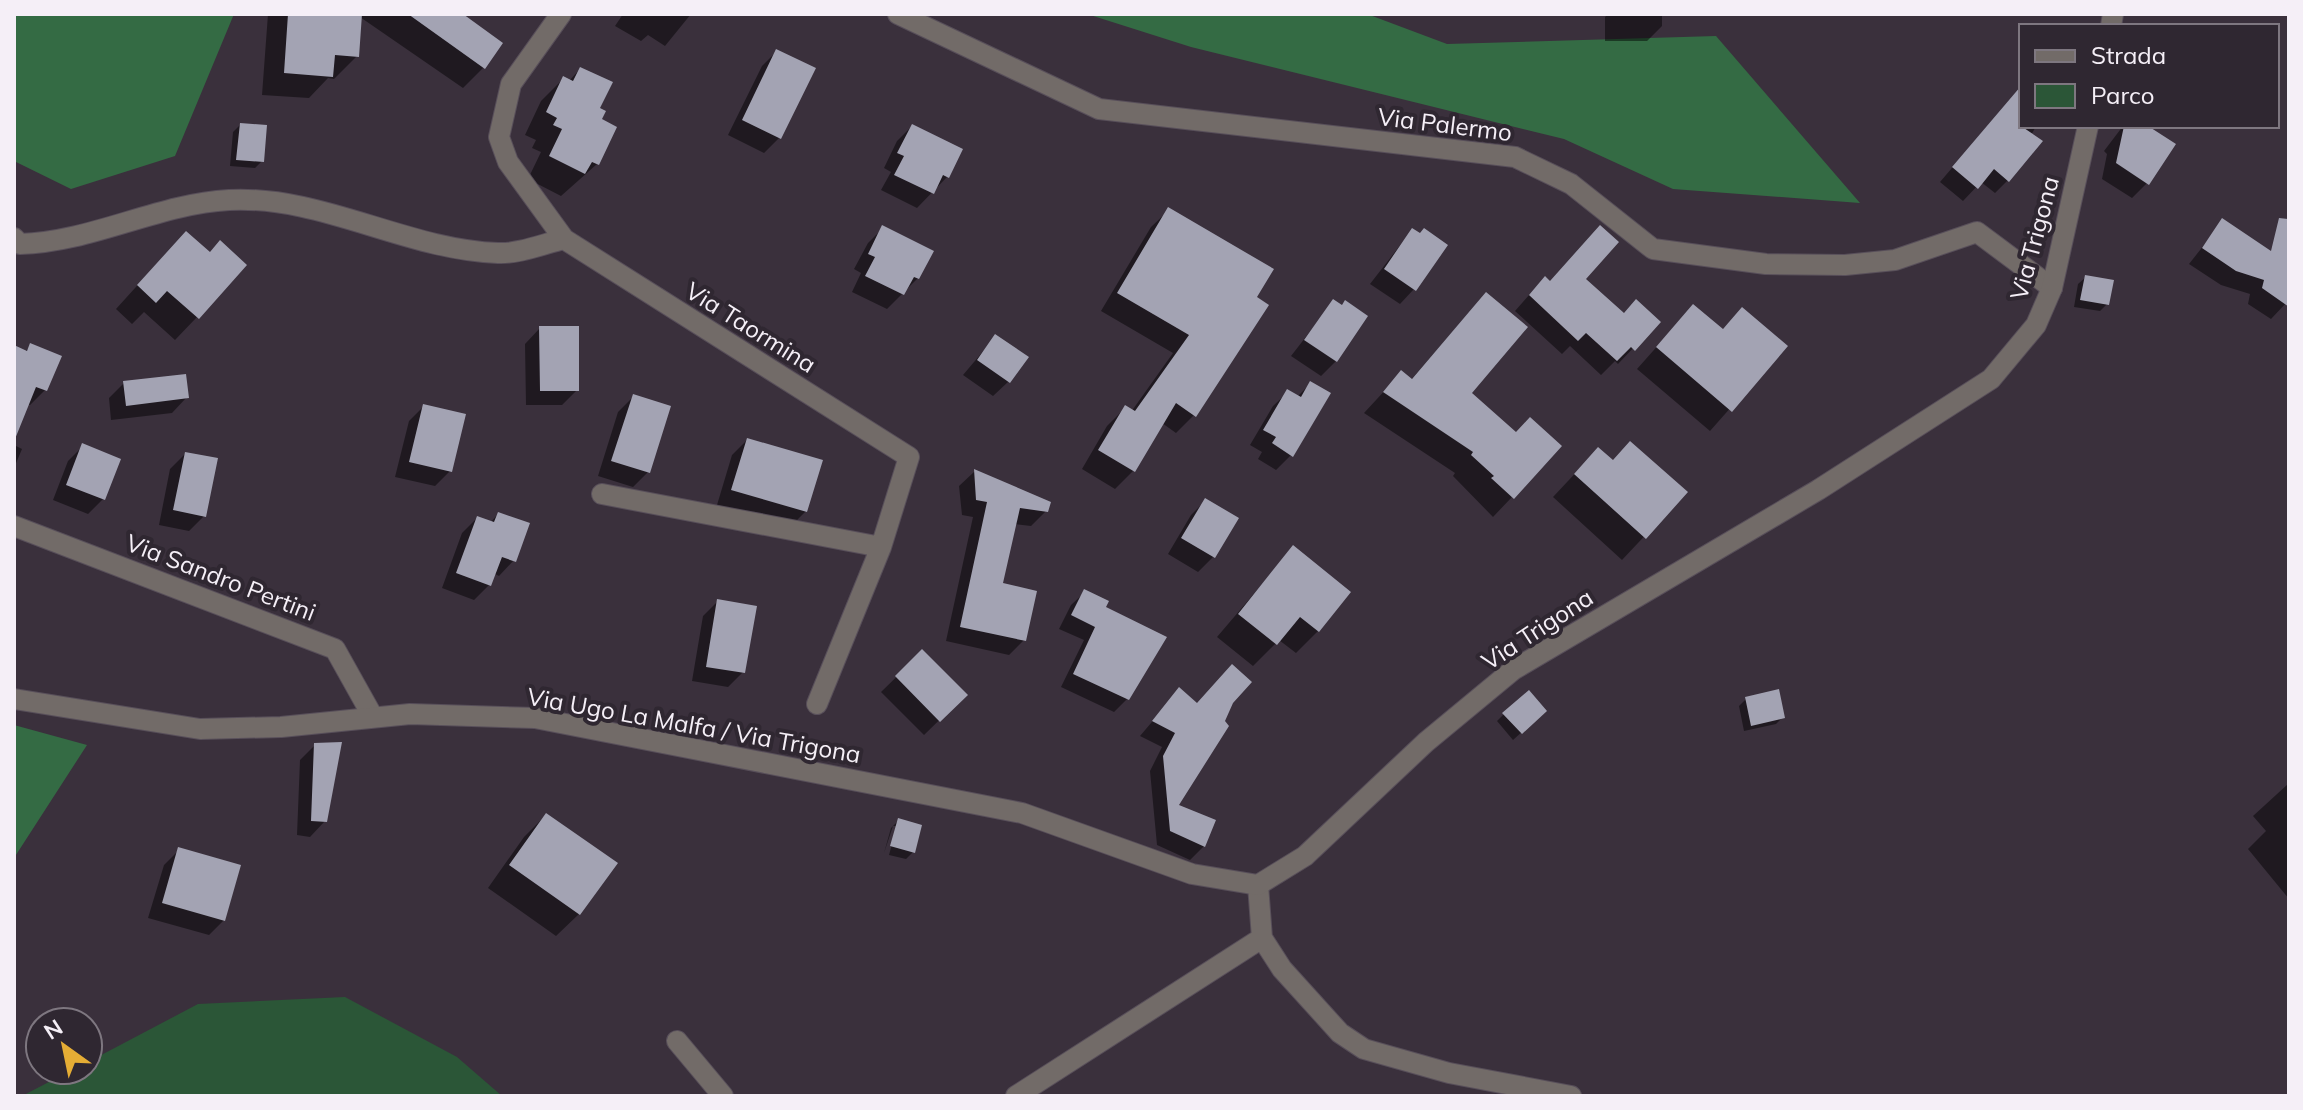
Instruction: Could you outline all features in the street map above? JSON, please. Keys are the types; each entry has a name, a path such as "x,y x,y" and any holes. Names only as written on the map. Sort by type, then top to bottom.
{"street":[{"name":"Via Taormina","path":"561,14 511,84 499,137 508,162 564,239 909,457 881,547 817,704"},
{"name":"Via Palermo","path":"898,14 1099,109 1515,157 1571,184 1653,249 1766,264 1845,265 1895,260 1977,232 2052,288"},
{"name":"Via Trigona","path":"1258,885 1305,856 1426,742 1513,670 1818,490 1991,379 2036,325 2052,288 2088,128"},
{"path":"14,238 20,244 55,243 173,209 230,200 296,207 459,249 501,253 564,239"},
{"path":"602,494 881,547"},
{"name":"Via Sandro Pertini","path":"14,526 335,649 373,717"},
{"name":"Via Ugo La Malfa / Via Trigona","path":"14,699 200,729 281,727 410,714 535,718 1022,813 1192,874 1258,885"},
{"path":"1258,885 1262,938 1282,969 1340,1033 1364,1049 1449,1073 1571,1096"},
{"path":"1016,1096 1262,938"},
{"path":"677,1041 723,1096"}],"green space":[{"path":"14,14 234,14 175,156 71,189 14,161"},
{"path":"1087,14 1367,14 1447,44 1716,36 1860,203 1673,189 1564,139 1191,47"},
{"path":"14,725 87,745 14,858"},
{"path":"345,997 457,1057 502,1096 22,1096 41,1086 104,1086 104,1054 198,1004"}],"building":[{"path":"288,14 362,14 359,57 335,55 333,77 284,73"},
{"path":"408,14 463,14 503,43 485,69"},
{"path":"776,49 816,68 781,139 742,120"},
{"path":"580,67 613,82 600,108 606,111 602,119 617,127 599,165 592,162 585,174 549,156 562,129 553,125 557,118 546,112 563,76 573,81"},
{"path":"2019,88 2019,128 2043,141 2009,182 1994,169 1978,189 1952,167"},
{"path":"240,123 267,125 264,162 236,160"},
{"path":"912,124 963,149 949,178 943,175 934,194 894,175 904,156 897,153"},
{"path":"2124,128 2151,128 2176,144 2149,185 2116,163"},
{"path":"1168,207 1274,269 1257,297 1269,305 1196,417 1176,403 1135,472 1098,450 1125,405 1135,411 1189,335 1117,293"},
{"path":"2222,218 2271,251 2279,218 2289,219 2289,307 2262,288 2264,280 2236,271 2202,248"},
{"path":"882,225 934,251 919,279 914,277 904,295 865,276 875,257 868,254"},
{"path":"1600,225 1619,242 1586,279 1624,313 1636,299 1661,322 1635,351 1631,347 1617,361 1586,333 1578,341 1529,295 1545,276 1550,281"},
{"path":"1412,228 1420,233 1424,228 1448,245 1416,291 1384,269"},
{"path":"186,231 210,252 220,240 247,265 199,319 167,291 156,303 137,285"},
{"path":"2085,275 2114,280 2109,305 2080,300"},
{"path":"1486,292 1528,327 1472,393 1516,432 1530,417 1562,446 1514,499 1491,478 1494,476 1471,455 1473,452 1383,392 1401,370 1412,379"},
{"path":"1333,299 1342,305 1345,300 1368,316 1337,362 1304,340"},
{"path":"1693,304 1723,329 1742,307 1788,346 1732,412 1656,347"},
{"path":"539,326 579,326 579,391 540,391"},
{"path":"995,334 1029,357 1010,383 977,360"},
{"path":"30,343 62,356 47,391 36,387 15,439 14,345 27,351"},
{"path":"186,374 189,398 126,406 123,381"},
{"path":"1310,381 1331,393 1293,457 1272,443 1276,437 1263,430 1287,389 1301,397"},
{"path":"633,394 671,406 650,473 611,461"},
{"path":"423,404 466,414 452,472 409,462"},
{"path":"747,438 823,460 807,512 731,490"},
{"path":"1630,441 1688,492 1646,539 1574,474 1598,447 1613,460"},
{"path":"82,443 121,459 105,500 66,485"},
{"path":"185,452 218,458 206,517 173,510"},
{"path":"974,469 1051,502 1048,512 1020,508 1003,583 1037,591 1026,641 960,627 987,502 976,500"},
{"path":"1205,498 1239,518 1215,558 1181,538"},
{"path":"498,512 530,523 516,562 502,557 491,586 456,573 477,516 494,522"},
{"path":"1293,545 1351,592 1319,632 1300,617 1277,645 1238,614"},
{"path":"1084,589 1109,601 1106,607 1167,637 1129,700 1073,674 1095,627 1071,615"},
{"path":"717,599 757,606 745,673 706,667"},
{"path":"922,649 968,695 940,722 895,676"},
{"path":"1232,664 1252,682 1233,703 1225,721 1229,726 1179,805 1216,820 1205,847 1170,831 1163,756 1175,733 1152,721 1179,687 1197,703"},
{"path":"1779,689 1785,718 1751,726 1745,697"},
{"path":"1529,690 1547,711 1522,734 1502,713"},
{"path":"342,742 327,822 311,821 314,743"},
{"path":"546,813 618,863 580,915 509,865"},
{"path":"898,818 922,825 915,853 890,846"},
{"path":"178,847 241,865 225,921 162,903"}]}
